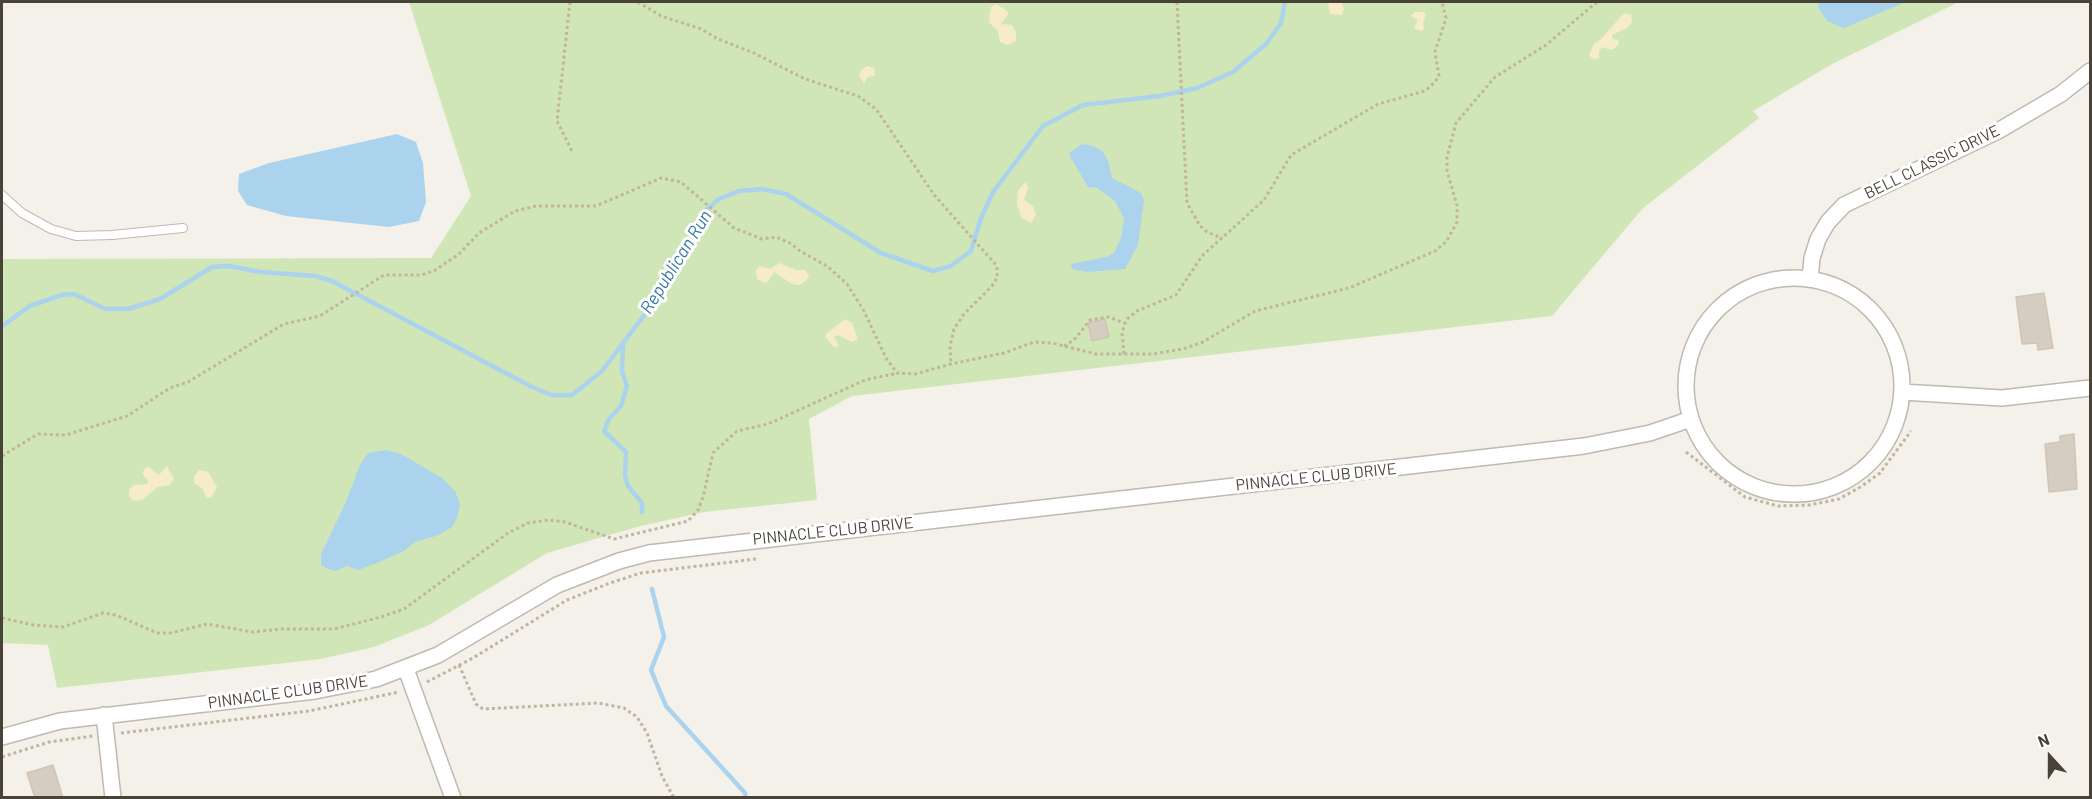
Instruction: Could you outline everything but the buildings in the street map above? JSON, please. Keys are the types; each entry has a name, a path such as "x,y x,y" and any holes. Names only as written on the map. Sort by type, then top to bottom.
{"street":[{"name":"BELL CLASSIC DRIVE","path":"1810,279 1812,258 1818,239 1828,222 1844,205 1998,130 2061,94 2091,71"},
{"path":"1788,278 1810,279 1846,291 1865,304 1878,318 1896,351 1902,392 1894,427 1875,457 1860,471 1842,482 1822,490 1799,494 1759,488 1729,472 1704,446 1691,419 1686,387 1687,368 1695,344 1708,320 1736,295 1754,285 1788,278"},
{"path":"1902,392 2002,398 2091,388"},
{"name":"PINNACLE CLUB DRIVE","path":"2,737 60,721 315,691 368,681 406,669 465,641 557,585 619,561 649,553 1584,446 1640,436 1691,419"},
{"path":"406,669 453,798"},
{"path":"104,715 113,798"}],"lane":[{"path":"2,195 22,213 51,229 76,236 183,228"}],"path":[{"path":"570,2 557,122 572,151"},
{"path":"638,2 661,16 701,28 718,39 754,53 805,79 845,91 869,102 884,120 937,198 997,266 997,278 958,321 951,337 951,364"},
{"path":"1177,2 1186,192 1193,219 1207,232 1222,237"},
{"path":"1124,354 1122,333 1124,323 1137,311 1176,295 1202,256 1264,200 1286,161 1297,150 1378,104 1425,91 1436,82 1439,76 1435,52 1446,18 1444,2"},
{"path":"2,618 33,626 63,627 103,613 116,615 157,633 171,633 207,624 253,632 281,628 334,629 405,609 508,533 528,523 548,520 565,522 614,539 688,521 698,510 703,497 713,453 737,431 768,424 865,380 897,373 915,374 1004,353 1034,342 1096,354 1168,352 1203,342 1255,312 1349,288 1435,251 1446,242 1457,222 1457,205 1447,171 1447,157 1456,123 1495,77 1546,45 1597,2"},
{"path":"2,456 38,434 66,435 127,416 170,388 188,382 284,324 320,316 384,275 421,275 434,271 459,254 499,219 515,211 536,206 596,206 661,178 681,182 728,225 762,239 776,237 790,243 840,278 864,311 886,358 897,373"},
{"path":"1064,346 1074,340 1090,320 1109,317 1124,323"},
{"path":"1686,452 1745,497 1778,506 1809,505 1839,499 1862,486 1880,472 1911,431"},
{"path":"459,665 476,704 483,709 598,703 624,708 637,717 647,733 662,776 674,798"}],"green space":[{"path":"409,2 1959,2 1832,64 1753,111 1759,118 1643,208 1552,316 852,396 809,419 817,500 704,512 637,527 547,553 429,625 374,647 321,659 57,688 48,645 2,643 2,259 431,258 471,196"}],"sand":[{"path":"1328,2 1342,2 1344,9 1342,15 1330,14"},
{"path":"996,4 1008,14 1001,24 1012,25 1016,32 1016,41 1008,45 1000,42 998,31 989,22 991,7"},
{"path":"1415,12 1424,12 1426,15 1423,23 1424,29 1421,31 1414,28 1418,20 1411,16"},
{"path":"1624,13 1631,15 1632,22 1627,28 1612,35 1612,38 1619,41 1618,45 1612,50 1602,47 1599,51 1599,58 1594,60 1589,55 1594,44"},
{"path":"867,66 874,68 875,76 868,77 864,84 859,75 861,70"},
{"path":"1026,182 1028,189 1024,200 1033,206 1036,214 1031,223 1021,217 1017,204 1018,190"},
{"path":"779,263 796,270 805,270 809,276 807,280 799,285 792,284 774,272 768,282 764,283 757,279 756,270 760,266 770,269"},
{"path":"845,319 852,323 858,339 852,342 838,335 834,337 839,346 834,347 826,338 826,334"},
{"path":"147,466 159,475 167,466 174,479 170,485 158,487 142,500 133,501 129,496 129,490 133,485 147,484 148,481 142,473"},
{"path":"199,470 208,472 217,487 211,498 206,497 203,489 194,483 194,477"}],"water":[{"path":"1819,2 1906,2 1844,28 1827,21 1818,7"},
{"path":"397,134 416,142 423,163 426,202 419,221 389,227 286,216 247,205 238,191 239,174 269,163"},
{"path":"1082,144 1102,151 1108,160 1112,178 1141,193 1144,200 1138,245 1125,269 1088,272 1072,269 1071,264 1106,257 1114,253 1121,238 1124,219 1115,201 1097,188 1088,187 1071,158 1069,153"},
{"path":"387,450 401,454 442,478 455,491 460,504 457,518 452,527 439,535 415,542 404,551 377,563 358,570 347,566 336,571 328,569 321,565 321,554 345,504 360,465 368,453"}],"waterway":[{"name":"Republican Run","path":"2,326 30,306 62,295 74,294 105,309 128,309 160,299 212,267 229,266 260,272 315,276 332,281 530,386 551,395 572,395 602,371 667,285 706,210 719,199 739,191 762,189 786,194 881,253 933,271 951,266 971,251 981,218 993,192 1043,126 1083,105 1160,96 1197,88 1233,72 1266,44 1281,23 1285,2"},
{"path":"623,343 622,372 627,386 621,406 609,419 604,431 626,452 625,476 628,486 642,503 642,512"},
{"path":"652,589 664,637 651,670 666,706 745,793 746,798"}]}
